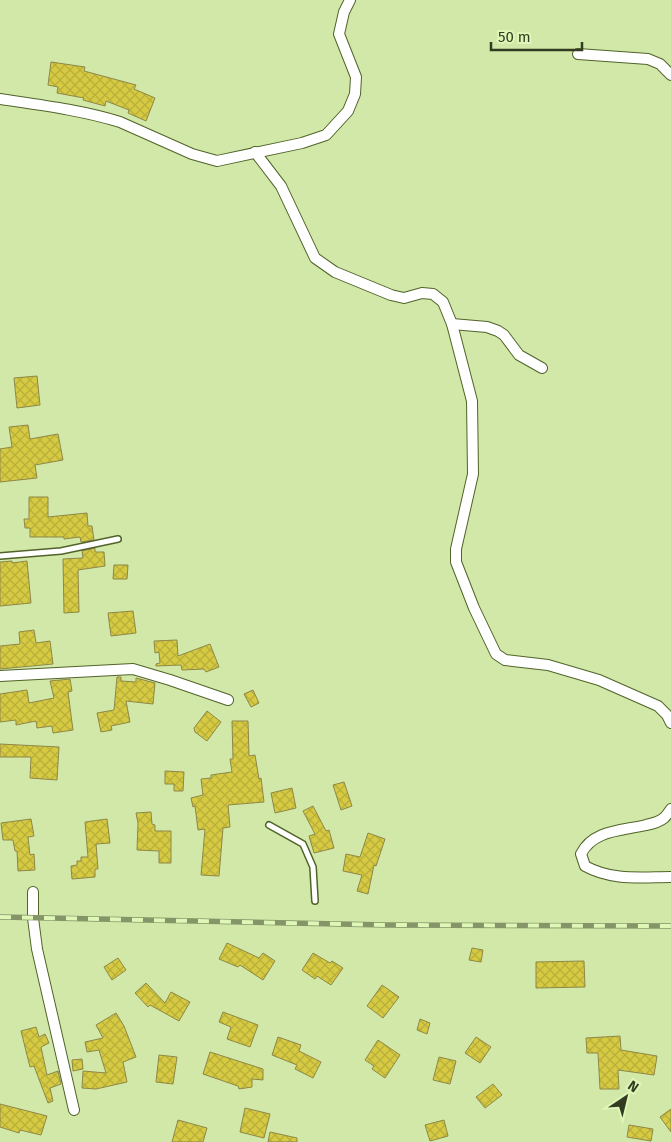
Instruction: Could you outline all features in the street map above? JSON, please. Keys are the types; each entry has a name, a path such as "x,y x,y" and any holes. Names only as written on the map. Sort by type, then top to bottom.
{"street":[{"path":"0,99 109,118 204,159 222,161 255,152 302,143 326,135 348,111 355,94 356,77 339,34 344,12 350,0"},
{"path":"578,54 648,59 660,64 671,75"},
{"path":"255,152 281,186 315,258 335,272 391,295 404,298 422,292 433,294 443,302 452,324 472,401 473,474 456,549 456,562 474,608 496,654 506,660 548,665 599,680 658,706 667,714 671,723"},
{"path":"452,324 488,327 498,331 504,335 519,355 542,368"},
{"path":"0,676 133,669 228,700"},
{"path":"671,809 663,818 653,823 608,833 596,838 586,845 581,854 585,866 596,873 610,876 671,877"},
{"path":"33,892 33,918 37,949 74,1110"}],"lane":[{"path":"0,556 61,551 118,539"},
{"path":"269,825 303,844 313,867 315,902"}],"building":[{"path":"51,62 85,67 84,71 136,85 134,89 155,98 146,121 128,113 129,110 106,101 105,106 83,100 84,98 57,93 58,87 48,85"},
{"path":"37,376 40,405 17,408 14,378"},
{"path":"28,425 30,439 58,434 63,460 35,465 37,478 0,482 0,449 12,447 9,427"},
{"path":"29,497 48,497 48,517 87,513 88,526 92,526 94,540 81,542 80,537 64,539 64,537 30,537 30,528 25,528 24,519 29,519"},
{"path":"95,548 95,552 104,552 105,566 78,570 79,612 64,613 63,559 83,558 82,551"},
{"path":"12,561 12,563 27,561 31,603 0,606 0,562"},
{"path":"114,565 128,565 127,579 113,579"},
{"path":"133,611 136,633 111,636 108,613"},
{"path":"34,630 36,643 50,641 53,664 0,669 0,646 20,644 19,632"},
{"path":"177,640 178,656 210,644 219,667 206,672 204,669 182,670 181,665 156,666 156,664 160,663 159,652 155,653 154,641"},
{"path":"117,677 121,677 121,681 136,682 136,678 155,683 153,704 126,701 130,722 111,726 112,730 101,732 97,713 114,710"},
{"path":"70,679 72,691 68,692 73,730 53,733 52,726 37,728 36,721 16,725 16,720 0,722 0,694 27,690 29,703 54,698 50,681"},
{"path":"253,690 259,703 251,707 244,694"},
{"path":"207,711 221,722 207,741 195,732 194,728"},
{"path":"232,721 248,721 249,756 255,755 259,779 261,778 264,802 228,805 230,827 223,828 219,876 201,875 205,829 198,830 195,806 193,807 191,798 203,795 201,779 211,778 211,775 232,772 230,759 233,759"},
{"path":"0,744 59,747 57,780 30,778 31,757 0,757"},
{"path":"165,771 184,772 183,791 174,791 174,784 165,784"},
{"path":"344,782 352,806 341,810 333,785"},
{"path":"292,788 296,808 275,813 271,793"},
{"path":"313,806 326,831 329,830 334,848 314,853 309,836 315,834 303,811"},
{"path":"151,812 155,831 171,831 171,863 159,863 159,851 137,850 138,823 136,813"},
{"path":"31,819 34,836 28,837 30,855 34,854 35,870 18,871 17,851 15,851 13,840 3,840 1,823"},
{"path":"107,819 110,843 96,844 98,869 95,869 95,877 72,879 71,866 77,865 77,861 81,861 81,857 88,857 85,822"},
{"path":"368,833 385,839 376,866 374,865 368,894 357,891 362,875 343,871 346,854 360,857"},
{"path":"227,943 259,958 263,953 275,961 263,980 240,965 238,967 219,959"},
{"path":"472,948 483,950 481,962 469,960"},
{"path":"313,953 343,968 331,985 317,976 315,979 302,970"},
{"path":"118,958 126,970 112,980 104,967"},
{"path":"584,961 585,987 536,988 536,962"},
{"path":"146,983 165,1003 171,992 190,1002 179,1021 150,1005 148,1007 135,993"},
{"path":"382,985 399,997 383,1018 367,1006"},
{"path":"223,1012 258,1025 250,1047 227,1039 231,1027 219,1022"},
{"path":"116,1013 124,1026 136,1057 123,1062 127,1082 96,1089 82,1088 83,1071 106,1073 99,1050 87,1052 85,1042 103,1038 96,1025"},
{"path":"420,1019 430,1023 427,1034 417,1030"},
{"path":"36,1027 39,1037 45,1034 49,1043 41,1047 47,1075 58,1071 61,1084 50,1088 53,1101 48,1103 34,1066 30,1067 21,1031"},
{"path":"620,1036 621,1050 657,1056 654,1075 618,1070 619,1089 600,1089 598,1053 587,1053 586,1038"},
{"path":"278,1037 301,1045 299,1051 321,1062 313,1078 295,1069 297,1065 272,1055"},
{"path":"476,1037 491,1047 480,1063 465,1053"},
{"path":"378,1040 400,1055 385,1078 372,1069 374,1066 365,1060"},
{"path":"210,1052 263,1069 263,1080 252,1079 252,1087 239,1089 238,1086 203,1074"},
{"path":"159,1055 177,1057 173,1084 156,1082"},
{"path":"439,1057 456,1061 450,1084 433,1080"},
{"path":"82,1059 83,1069 73,1071 72,1060"},
{"path":"493,1084 502,1095 485,1108 476,1097"},
{"path":"0,1104 47,1116 41,1135 20,1130 19,1133 0,1127"},
{"path":"245,1108 270,1114 264,1138 240,1132"},
{"path":"671,1109 671,1132 660,1117"},
{"path":"178,1120 207,1128 203,1142 172,1142"},
{"path":"444,1120 448,1136 430,1141 425,1125"},
{"path":"629,1125 653,1129 651,1141 627,1137"},
{"path":"270,1132 297,1138 297,1142 268,1142"}],"railway":[{"path":"0,917 387,925 671,926"}]}
